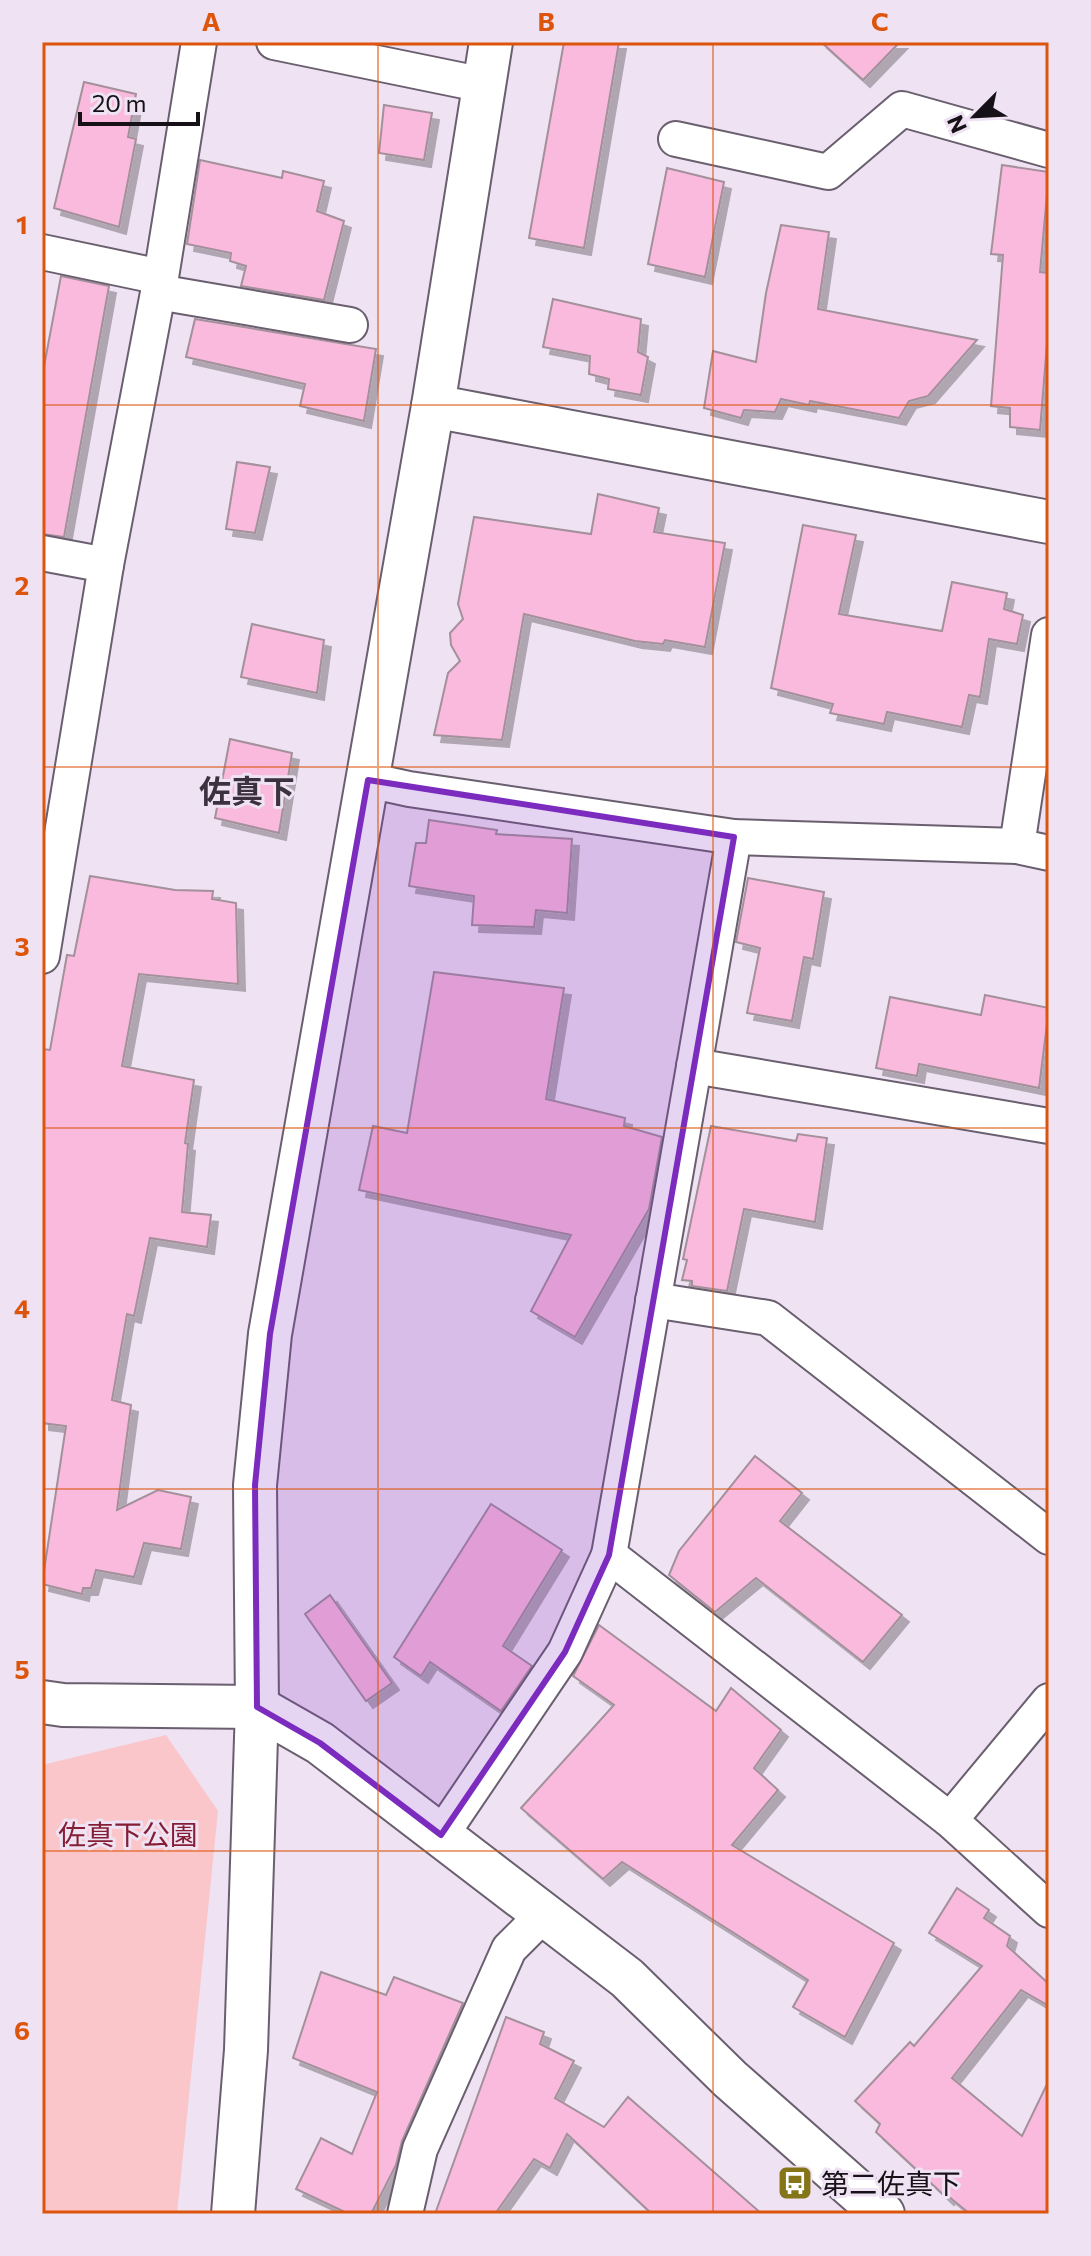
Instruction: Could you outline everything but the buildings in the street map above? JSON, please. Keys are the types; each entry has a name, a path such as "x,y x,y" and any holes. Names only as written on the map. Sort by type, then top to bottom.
{"street":[{"path":"42,956 106,565 159,284 199,42"},
{"path":"274,42 484,85"},
{"path":"233,2214 246,2050 257,1707 255,1485 270,1334 433,406 491,42"},
{"path":"676,139 828,172 902,109 1049,150"},
{"path":"42,252 159,284 350,325"},
{"path":"433,406 1049,522"},
{"path":"42,553 106,565"},
{"path":"368,780 409,789 734,837 1033,850 1049,635"},
{"path":"441,1835 565,1652 609,1555 734,837"},
{"path":"694,1066 1049,1126"},
{"path":"653,1300 768,1318 1049,1537"},
{"path":"609,1555 950,1820 1049,1910"},
{"path":"950,1820 1049,1701"},
{"path":"42,1702 63,1705 257,1707 320,1743 627,1978 730,2079 883,2214"},
{"path":"405,2214 420,2149 509,1949 545,1913"}],"highlighted area":[{"path":"368,780 734,837 609,1555 565,1652 441,1835 320,1743 257,1707 255,1485 270,1334"}],"green space":[{"name":"佐真下公園","path":"166,1735 218,1811 177,2214 42,2214 42,1765"}],"place":[{"name":"第二佐真下","path":"795,2183"}],"district":[{"name":"佐真下","path":"247,790"}]}
